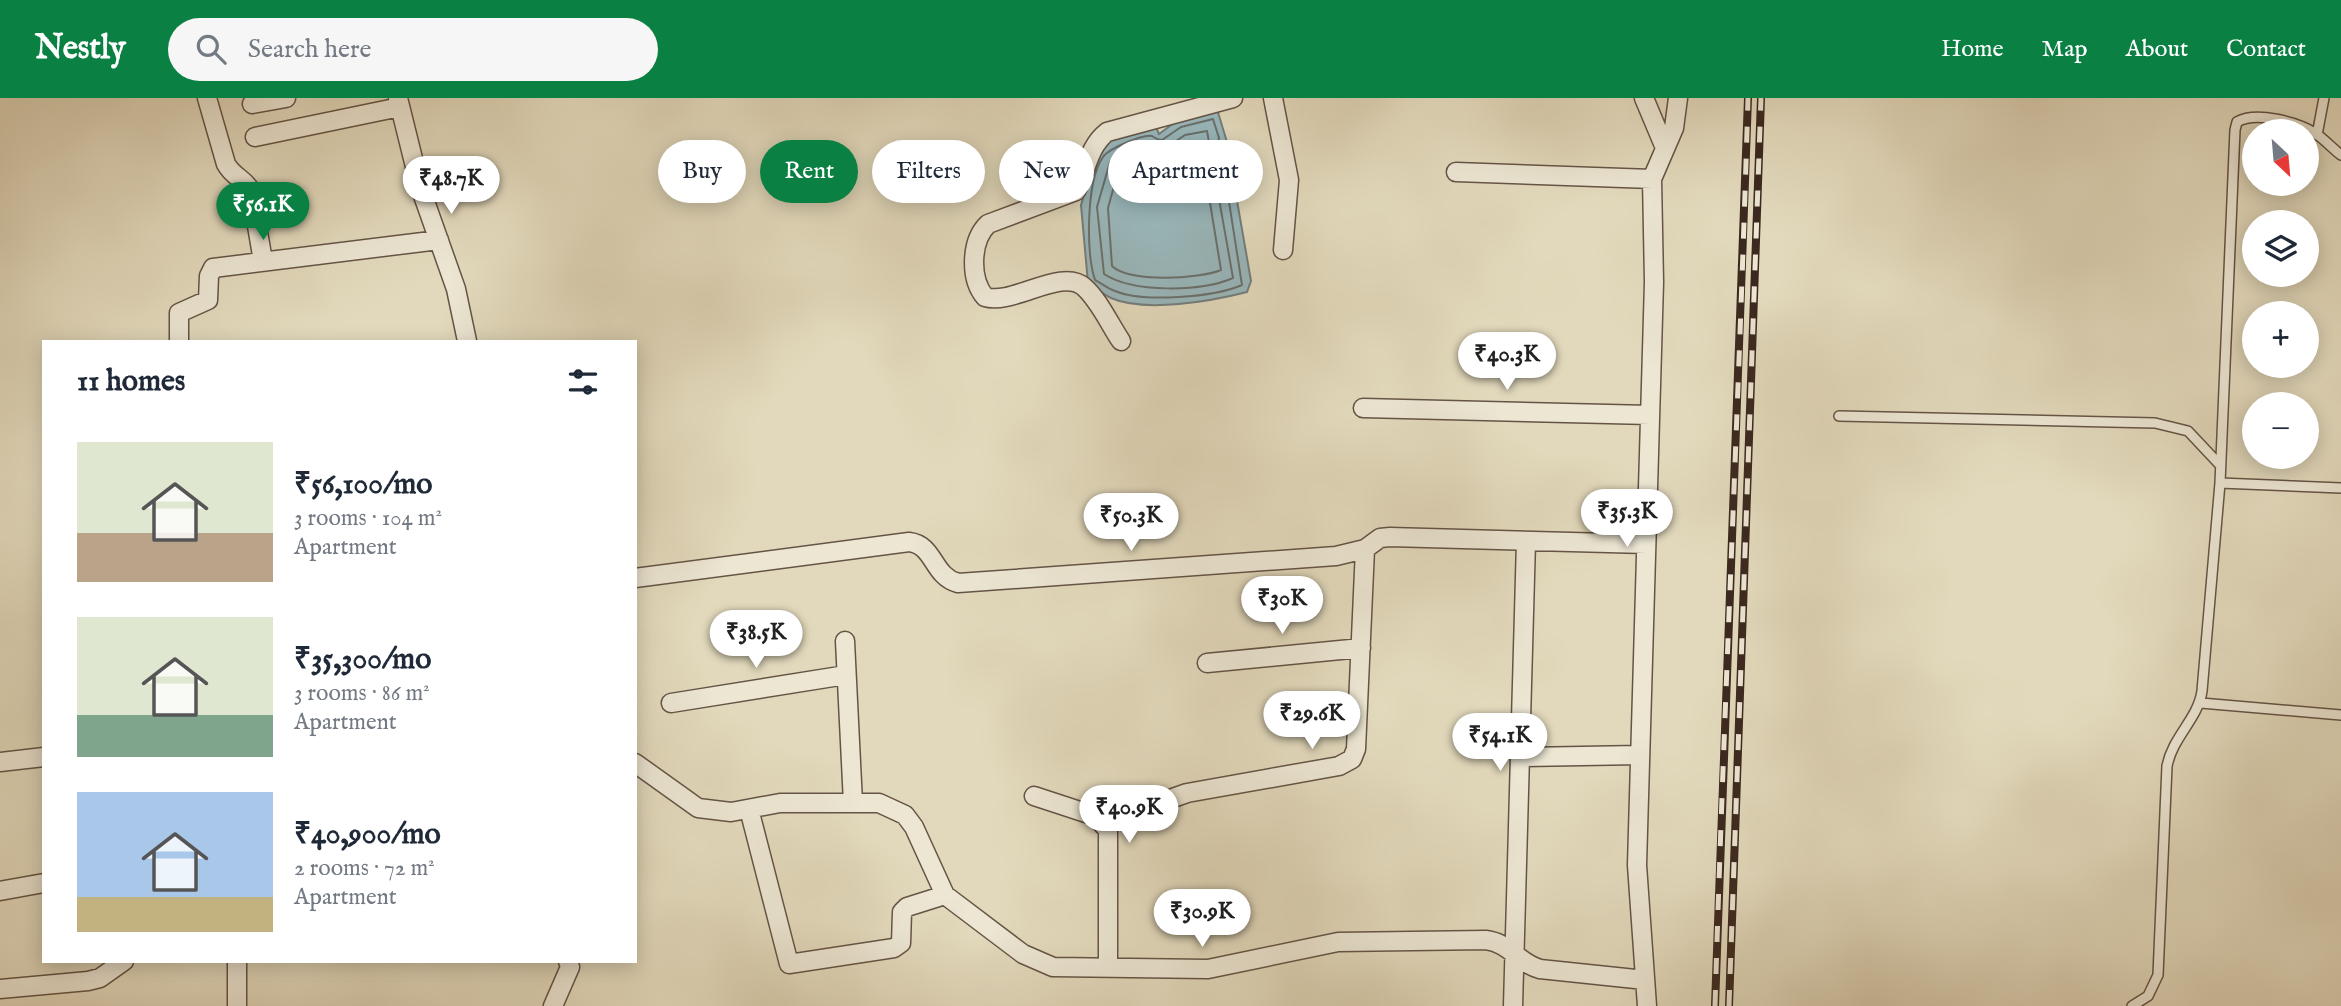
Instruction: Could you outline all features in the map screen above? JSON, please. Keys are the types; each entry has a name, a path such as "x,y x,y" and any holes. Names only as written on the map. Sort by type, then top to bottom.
{"street":[{"path":"207,98 226,164 230,172 247,183 251,191 264,261"},
{"path":"252,104 286,98"},
{"path":"1121,341 1084,287 1072,281 1003,298 985,297 978,289 974,248 978,233 988,224 1076,191 1091,149 1107,132 1233,98"},
{"path":"1273,98 1289,180 1283,250"},
{"path":"1644,98 1665,148"},
{"path":"1647,1006 1637,865 1654,282 1652,179 1674,128 1678,98"},
{"path":"255,137 399,103 420,187 456,289 467,340"},
{"path":"1456,172 1652,179"},
{"path":"179,340 179,313 208,300 209,276 213,268 439,240"},
{"path":"1363,408 1650,415"},
{"path":"637,578 909,542 919,543 928,551 939,573 947,580 958,583 1336,556 1365,549 1380,538 1390,537 1646,544"},
{"path":"1513,1006 1526,541"},
{"path":"1103,823 1180,795 1339,766 1352,759 1356,749 1365,549"},
{"path":"845,641 853,803"},
{"path":"1207,663 1361,648"},
{"path":"671,703 846,675"},
{"path":"1520,757 1640,755"},
{"path":"0,762 42,757"},
{"path":"637,765 698,808 731,812 780,803 878,803 905,815 914,827 945,895 1038,963 1054,967 1208,969 1338,942 1486,940 1498,942 1530,966 1540,969 1645,981"},
{"path":"1034,796 1095,816 1103,823 1110,840 1108,968"},
{"path":"750,809 784,956 789,964 894,948 901,943 902,912 907,906 945,895"},
{"path":"0,891 42,883"},
{"path":"0,989 88,981 100,978 121,963"},
{"path":"237,963 237,1006"},
{"path":"553,1006 570,967 569,963"}],"lane":[{"path":"2319,123 2323,98"},
{"path":"2132,1006 2148,996 2158,975 2169,755 2180,732 2201,703 2220,483 2235,130 2238,122 2242,121"},
{"path":"2319,137 2341,155"},
{"path":"1839,416 2155,423 2188,431 2220,466"},
{"path":"2220,483 2341,488"},
{"path":"2201,703 2341,715"}],"water":[{"path":"1217,109 1226,140 1113,140 1156,127 1159,134 1178,120"},
{"path":"1108,143 1108,203 1237,203 1251,281 1247,292 1198,302 1142,305 1111,298 1088,283 1081,205 1094,203 1096,153"}],"railway":[{"path":"1715,1006 1748,98"},
{"path":"1729,1006 1761,98"}]}
